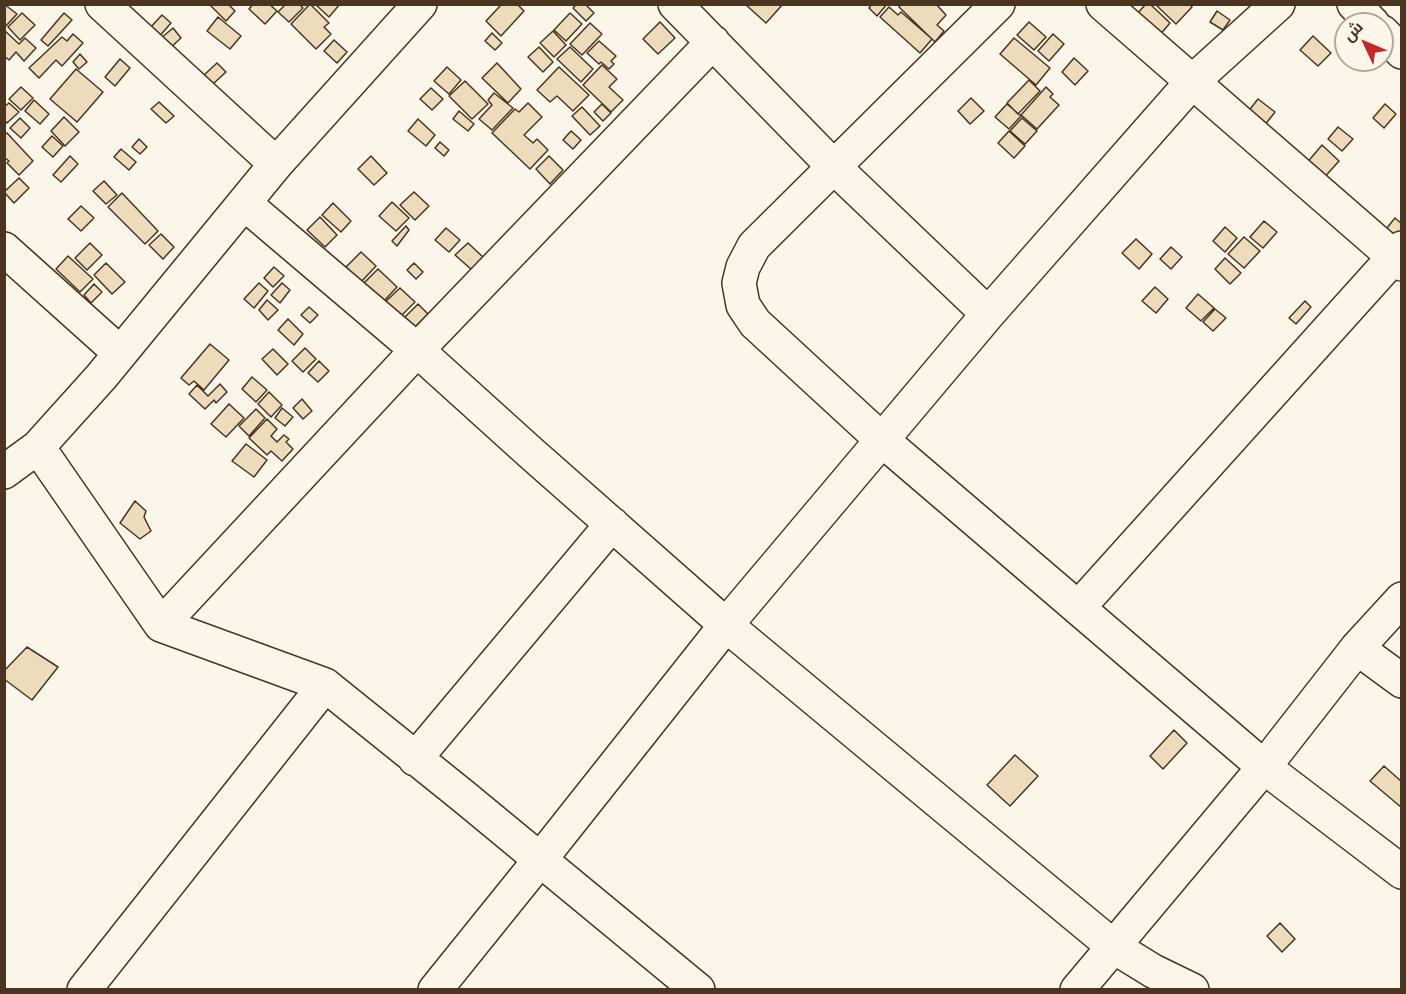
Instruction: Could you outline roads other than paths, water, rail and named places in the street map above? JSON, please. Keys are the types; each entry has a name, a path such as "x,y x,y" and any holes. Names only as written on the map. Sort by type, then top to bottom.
{"street":[{"path":"102,4 276,164"},
{"path":"4,472 38,447 276,164 420,4"},
{"path":"675,4 834,167 988,314"},
{"path":"998,4 754,246 743,267 739,283 743,305 755,323 882,440 1264,767 1401,872"},
{"path":"1078,608 1399,256 1103,4"},
{"path":"435,990 726,625 988,314 1192,82 1278,4"},
{"path":"161,625 417,350 713,42"},
{"path":"244,203 417,350 726,625 1114,947 1153,971 1192,990"},
{"path":"4,249 120,352"},
{"path":"38,447 161,625 325,685 698,990"},
{"path":"415,759 612,524"},
{"path":"1077,990 1264,767 1357,648 1401,599"},
{"path":"1357,648 1401,681"},
{"path":"84,990 325,685"}]}
